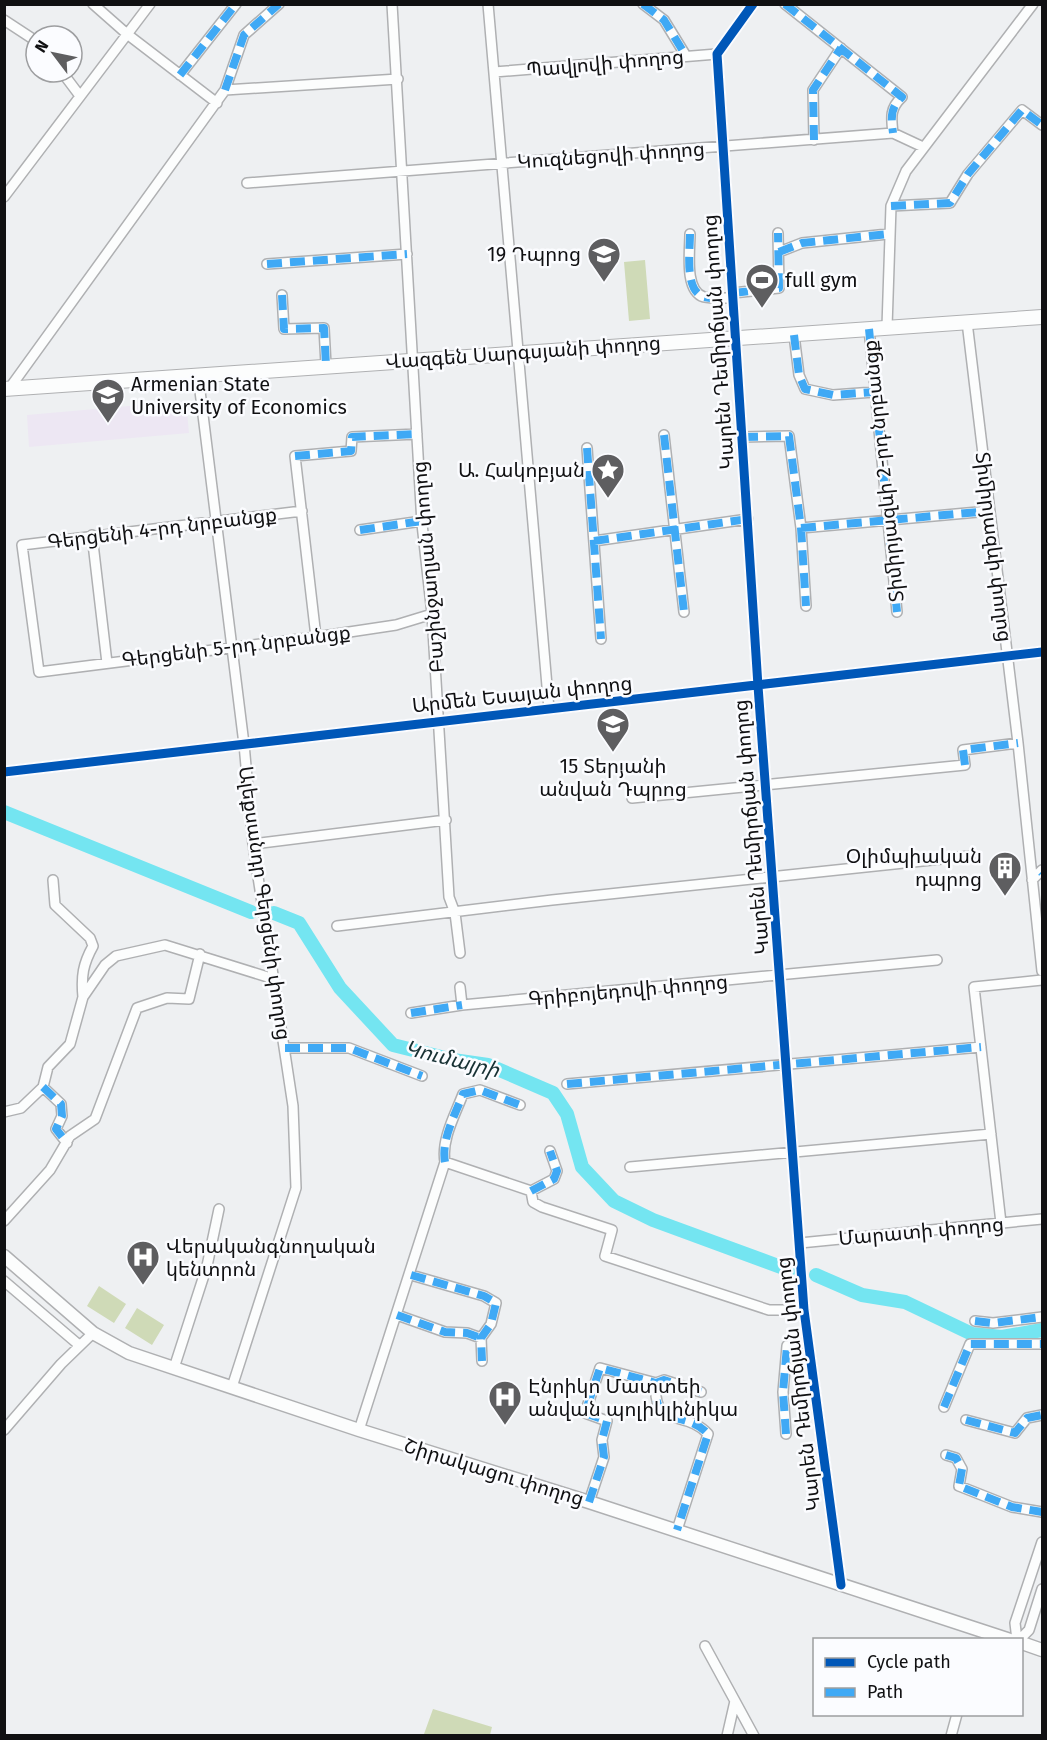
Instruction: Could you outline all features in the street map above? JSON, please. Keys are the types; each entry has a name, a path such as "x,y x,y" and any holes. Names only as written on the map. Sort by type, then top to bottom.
{"highway":[{"name":"Վազգեն Սարգսյանի փողոց","path":"7,389 326,365 1042,317"}],"main road":[{"name":"Շիրակացու փողոց","path":"4,1256 93,1333 129,1353 359,1430 677,1530 980,1635 998,1638"},
{"path":"1023,1643 1042,1650"}],"street":[{"path":"93,4 127,34 217,103"},
{"path":"4,197 150,4"},
{"path":"180,75 236,4"},
{"path":"7,389 217,103 225,90 244,35 279,4"},
{"name":"Բաշինջաղյան փողոց","path":"392,4 422,521 440,720 449,897 455,913 460,953"},
{"path":"488,4 549,709"},
{"path":"643,4 664,20 686,56"},
{"path":"717,54 753,4"},
{"path":"785,4 902,97 891,112 893,133 923,147"},
{"path":"887,327 888,234 891,206 906,171 1033,4"},
{"path":"4,20 24,33"},
{"path":"814,140 813,90 841,48"},
{"name":"Պավլովի փողոց","path":"494,72 717,54"},
{"name":"Կարեն Դեմիրճյան փողոց","path":"717,54 758,686 788,1065 804,1310 841,1585"},
{"path":"225,90 398,79"},
{"path":"71,84 80,96"},
{"path":"891,206 950,203 968,174 1022,110 1042,125"},
{"name":"Կուզնեցովի փողոց","path":"247,183 723,148 893,133"},
{"path":"690,234 691,285 696,293 705,297 779,288 778,233"},
{"path":"779,252 802,243 888,234"},
{"path":"267,264 407,254"},
{"path":"282,296 284,329 324,328 326,365"},
{"name":"Տիմիրյազևի փողոց","path":"967,322 1018,743 1042,972"},
{"name":"Տիմիրյազևի 2-րդ նրբանցք","path":"869,329 886,522 897,612"},
{"path":"794,335 799,375 806,389 833,395 874,392"},
{"name":"Ալեքսանդր Գերցենի փողոց","path":"198,375 244,744 254,844 293,1106 296,1188 232,1387"},
{"path":"316,637 295,456 351,451 352,437 417,434"},
{"path":"664,435 684,612"},
{"path":"743,437 789,436 801,528 806,606"},
{"path":"587,447 601,639"},
{"name":"Գերցենի 4-րդ նրբանցք","path":"39,672 22,545 302,511"},
{"path":"801,528 989,511"},
{"path":"594,541 747,519"},
{"path":"360,530 422,521"},
{"path":"92,535 107,663"},
{"name":"Գերցենի 5-րդ նրբանցք","path":"39,672 316,637 396,625 432,614"},
{"name":"Արմեն Եսայան փողոց","path":"4,772 1042,652"},
{"path":"632,798 766,787 965,765 963,750 1018,743"},
{"path":"254,844 446,820"},
{"path":"337,926 552,900 970,856"},
{"path":"1032,880 1042,872"},
{"path":"53,880 55,905 90,939 93,946 85,961 81,976 83,997"},
{"path":"4,1112 21,1108 43,1087 48,1067 70,1044 83,997 105,965 116,957 165,945 200,954 274,979"},
{"path":"4,1221 50,1170 70,1136 95,1119 137,1008 167,998 189,999 200,954"},
{"name":"Գրիբոյեդովի փողոց","path":"411,1013 462,1005 937,960"},
{"path":"1000,1224 974,987 1042,980"},
{"path":"460,987 462,1005"},
{"path":"567,1084 981,1047"},
{"path":"285,1048 349,1048 422,1076"},
{"path":"43,1087 61,1104 62,1116 56,1129 67,1143"},
{"path":"359,1430 446,1162 444,1154 448,1134 463,1094 480,1090 520,1105"},
{"path":"630,1167 991,1134"},
{"path":"446,1162 531,1191 554,1179 557,1171 550,1151"},
{"path":"531,1191 533,1202 542,1208 612,1230 605,1256 769,1310 804,1310"},
{"path":"174,1368 207,1266 219,1209"},
{"name":"Մարատի փողոց","path":"800,1243 1042,1220"},
{"path":"411,1275 484,1296 496,1303 491,1324 480,1338 482,1361"},
{"path":"4,1281 80,1345"},
{"path":"398,1315 445,1332 467,1333 480,1338"},
{"path":"975,1321 993,1323 1042,1317"},
{"path":"4,1430 93,1333"},
{"path":"944,1407 970,1344 1024,1342 1042,1344"},
{"path":"786,1434 783,1392 787,1346 808,1345"},
{"path":"589,1502 604,1457 602,1440 607,1421 585,1413 600,1368 656,1383 664,1380 700,1392"},
{"path":"656,1383 657,1406 663,1414 701,1426 708,1434 677,1530"},
{"path":"966,1420 1015,1433 1027,1418 1042,1415"},
{"path":"946,1455 956,1458 962,1469 959,1486 1012,1507 1042,1512"},
{"path":"1018,1638 1015,1623 1042,1542"},
{"path":"1022,1638 1029,1630 1042,1589"},
{"path":"705,1646 754,1736"},
{"path":"727,1736 735,1701"},
{"path":"951,1736 956,1716"}],"shaded area":[{"name":"Armenian State University of Economics","path":"186,401 189,433 29,447 27,415"}],"green space":[{"path":"645,260 650,319 629,321 624,262"},
{"path":"99,1286 126,1304 114,1323 87,1306"},
{"path":"137,1308 164,1325 152,1345 125,1328"},
{"path":"433,1709 492,1727 490,1735 424,1734"}],"waterway":[{"name":"Կումայրի","path":"4,812 251,912"},
{"name":"Կումայրի","path":"274,913 299,923 340,988 393,1045 453,1060 488,1065 553,1093 567,1114 582,1167 614,1201 653,1220 789,1270"},
{"path":"816,1275 862,1295 905,1302 972,1334 1002,1337 1042,1330"}],"marked path":[{"path":"180,75 236,4"},
{"path":"225,90 244,35 279,4"},
{"path":"643,4 664,20 686,56"},
{"path":"785,4 902,97 892,113 893,133"},
{"path":"814,140 813,90 841,48"},
{"path":"891,206 950,203 968,174 1022,110 1042,125"},
{"path":"733,293 779,288 778,233"},
{"path":"690,234 689,260 693,287 704,297 733,298"},
{"path":"779,252 802,243 888,234"},
{"path":"267,264 407,254"},
{"path":"282,295 284,329 324,328 326,365"},
{"path":"869,329 897,612"},
{"path":"794,335 799,375 805,389 833,395 874,392"},
{"path":"295,456 351,451 352,437 417,434"},
{"path":"664,435 684,612"},
{"path":"743,437 789,436 801,528 806,606"},
{"path":"587,448 601,639"},
{"path":"801,528 989,511"},
{"path":"594,541 748,519"},
{"path":"360,530 422,521"},
{"path":"965,765 963,750 1018,743"},
{"path":"411,1013 462,1005"},
{"path":"567,1084 981,1047"},
{"path":"285,1048 349,1048 422,1076"},
{"path":"43,1087 61,1104 62,1116 56,1129 67,1143"},
{"path":"445,1162 447,1136 463,1094 480,1090 520,1105"},
{"path":"531,1191 554,1179 557,1171 550,1151"},
{"path":"411,1275 484,1296 496,1303 491,1324 481,1338 482,1361"},
{"path":"397,1315 445,1332 467,1333 481,1338"},
{"path":"975,1321 993,1323 1042,1317"},
{"path":"944,1407 970,1344 1042,1344"},
{"path":"786,1434 783,1392 787,1346 808,1345"},
{"path":"589,1502 604,1457 602,1440 607,1421 585,1413 600,1368 656,1383 656,1398 659,1407 665,1413 690,1422 708,1434 677,1530"},
{"path":"656,1383 664,1380 701,1392"},
{"path":"966,1420 1015,1433 1027,1418 1042,1415"},
{"path":"946,1455 956,1458 962,1469 959,1486 1012,1507 1042,1512"}],"cycle path":[{"path":"753,4 717,54 758,686 804,1310 841,1585"},
{"path":"4,772 1042,652"}],"place":[{"name":"19 Դպրոց","path":"604,283"},
{"name":"full gym","path":"762,309"},
{"name":"Armenian State University of Economics","path":"108,424"},
{"name":"Ա. Հակոբյան","path":"608,499"},
{"name":"15 Տերյանի անվան Դպրոց","path":"613,753"},
{"name":"Օլիմպիական դպրոց","path":"1005,897"},
{"name":"Վերականգնողական կենտրոն","path":"143,1286"},
{"name":"Էնրիկո Մատտեի անվան պոլիկլինիկա","path":"505,1426"}]}
